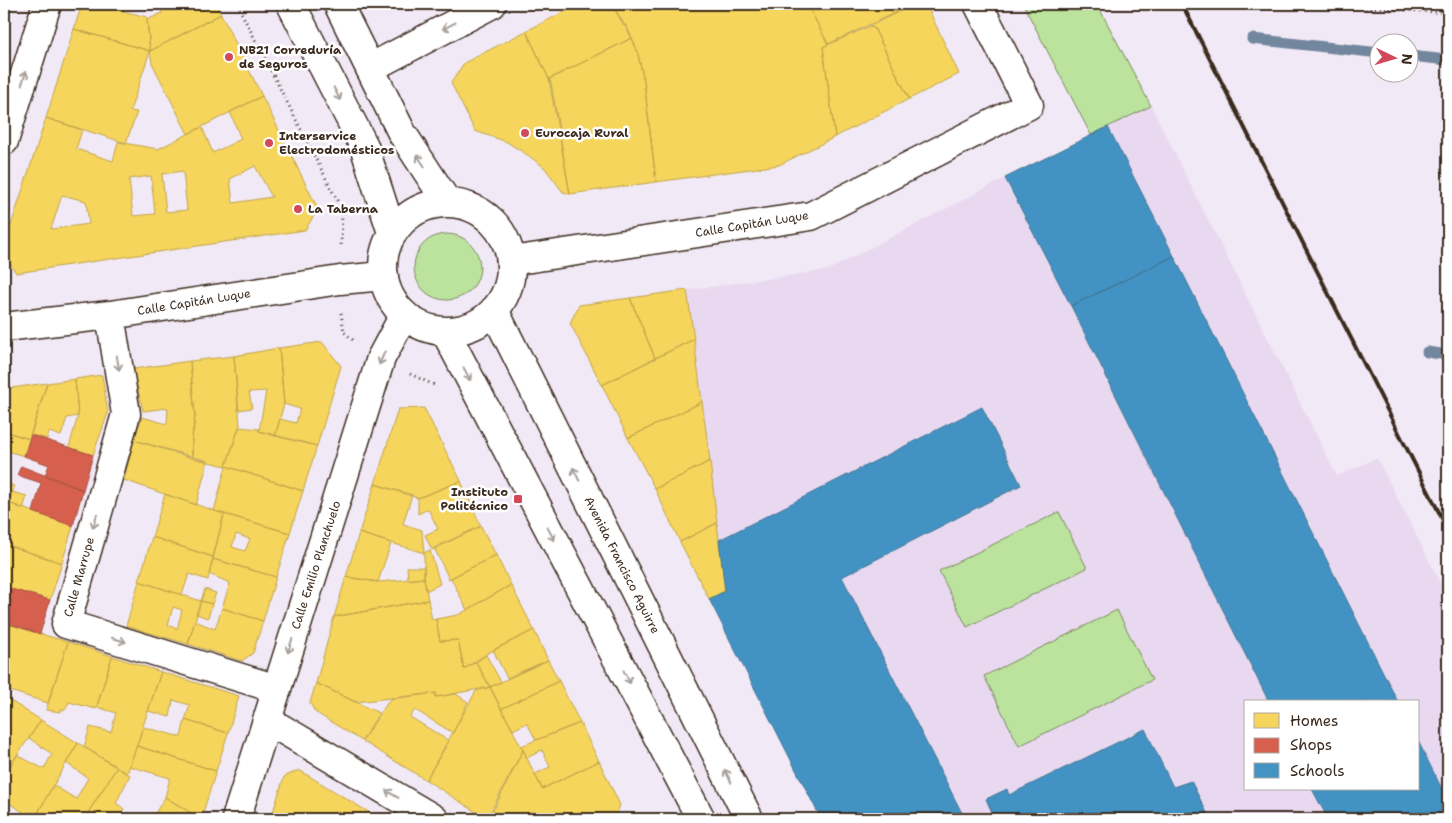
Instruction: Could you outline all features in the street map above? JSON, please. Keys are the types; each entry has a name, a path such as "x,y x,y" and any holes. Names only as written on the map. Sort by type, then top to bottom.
{"street":[{"path":"4,142 47,4"},
{"path":"291,4 364,146 392,233"},
{"path":"338,4 402,133 447,202"},
{"path":"370,68 492,4"},
{"name":"Calle Capitán Luque","path":"511,261 812,216 1029,105 978,4"},
{"path":"447,202 471,207 492,220 504,236 511,261 511,277 506,292 494,310 484,320 470,327 444,331 420,326 404,315 390,298 384,276 383,259 392,233 402,220 416,210 431,204 447,202"},
{"name":"Calle Capitán Luque","path":"4,326 110,315 340,280 384,276"},
{"name":"Avenida Francisco Aguirre","path":"494,310 750,819"},
{"name":"Calle Marrupe","path":"110,315 126,414 66,624 276,689"},
{"name":"Calle Emilio Planchuelo","path":"236,819 382,358 404,315"},
{"path":"444,331 696,817"},
{"path":"267,720 434,819"}],"path":[{"path":"237,4 342,210 340,280 344,332 360,346 435,385 439,394"},
{"path":"1320,4 1448,13"}],"shaded area":[{"path":"1151,106 1337,476 1377,458 1448,598 1448,819 821,819 709,599 725,591 687,290 828,270 1005,178"}],"green space":[{"path":"1023,4 1097,4 1151,106 1091,135"},
{"path":"447,234 460,237 470,244 477,254 480,267 477,280 470,290 460,297 447,300 434,297 424,290 417,280 414,267 417,254 424,244 434,237"},
{"path":"1059,512 1087,568 967,627 939,571"},
{"path":"1117,610 1152,680 1019,746 984,676"}],"building: Homes":[{"path":"4,4 11,4 4,27"},
{"path":"82,4 125,4 123,11 147,17 150,51 74,29"},
{"path":"159,4 216,4 221,14 150,51 147,20 162,13"},
{"path":"580,4 612,4 632,38 549,79 526,31"},
{"path":"612,4 807,4 828,44 823,47 835,137 779,165 656,182 644,81 637,50 626,25 624,26"},
{"path":"807,4 914,4 828,44"},
{"path":"914,4 926,4 959,74 909,99 874,28 870,26"},
{"path":"221,14 262,96 188,134 152,63 150,51"},
{"path":"870,26 874,28 909,99 835,137 823,47"},
{"path":"74,29 150,51 130,111 137,112 126,143 46,118"},
{"path":"526,31 551,83 570,194 563,192 544,167 529,156 507,142 475,131 451,83 464,63"},
{"path":"632,38 637,50 644,81 656,182 570,194 549,79"},
{"path":"262,96 318,209 305,230 16,273 4,254 4,247 46,118 82,130 76,149 113,161 118,142 158,149 202,127 213,153 241,139 230,112","holes":["255,166 272,197 233,203 230,179","183,171 187,210 166,212 162,174","151,176 155,214 133,216 129,179","62,195 86,201 89,224 51,229"]},
{"path":"687,290 694,339 655,358 630,298"},
{"path":"630,298 655,358 602,385 570,323 579,305"},
{"path":"694,339 702,402 628,438 602,385"},
{"path":"322,342 341,366 317,446 275,436 280,419 296,423 300,409 284,404 279,348"},
{"path":"279,348 284,404 275,436 259,431 266,391 249,392 252,408 238,410 234,356"},
{"path":"234,356 240,425 226,466 192,458 195,416 190,361"},
{"path":"190,361 195,416 192,458 134,440 142,417 167,424 168,408 143,411 133,369"},
{"path":"102,375 108,413 93,455 69,447 78,416 75,379"},
{"path":"75,379 78,416 67,418 61,436 49,432 47,439 31,435 47,383"},
{"path":"47,383 29,439 4,431 4,389"},
{"path":"702,402 710,461 655,489 628,438"},
{"path":"424,408 461,481 418,498 375,484 398,409"},
{"path":"239,427 259,429 259,431 317,446 303,491 226,466"},
{"path":"4,431 29,439 24,456 4,450"},
{"path":"134,440 208,461 196,505 124,480"},
{"path":"710,461 717,523 680,542 655,489"},
{"path":"226,466 303,491 290,533 214,511"},
{"path":"461,481 481,526 432,550 425,535 438,529 428,509 418,514 418,498"},
{"path":"4,482 14,486 4,519"},
{"path":"375,484 412,495 403,524 422,530 424,553 359,533"},
{"path":"12,492 27,496 23,509 9,503"},
{"path":"165,494 224,514 213,557 152,537"},
{"path":"9,503 73,526 62,563 4,544 4,519"},
{"path":"224,514 290,533 276,577 213,559","holes":["236,534 250,539 245,551 232,547"]},
{"path":"717,523 725,591 709,599 680,542"},
{"path":"481,526 496,555 449,579 434,548"},
{"path":"359,533 391,543 378,582 346,577"},
{"path":"152,537 213,557 208,580 189,574 182,595 139,581"},
{"path":"4,544 62,563 50,600 4,587"},
{"path":"430,550 440,584 426,591 424,553"},
{"path":"496,555 511,585 467,610 451,578"},
{"path":"213,559 276,577 263,621 222,608 230,583 209,574"},
{"path":"407,567 424,567 424,578 408,580"},
{"path":"346,577 378,582 424,578 428,600 334,617"},
{"path":"139,581 201,601 188,644 126,626","holes":["173,607 182,610 177,629 168,625"]},
{"path":"511,585 534,630 488,653 464,669 458,640 440,641 436,619 458,615"},
{"path":"205,589 216,593 212,604 201,601"},
{"path":"428,600 432,620 436,619 440,641 458,640 464,669 476,662 490,687 436,697 436,693 355,702 316,683 334,617"},
{"path":"201,601 212,604 208,618 196,614"},
{"path":"222,608 263,621 253,653 242,661 188,644 195,621 215,629"},
{"path":"4,622 11,625 6,642 4,641"},
{"path":"11,625 68,642 48,703 4,689 4,649"},
{"path":"534,630 548,660 507,678 493,650"},
{"path":"68,642 112,656 96,709 69,702 65,710 61,709 61,712 46,710"},
{"path":"486,655 501,682 490,687 476,662"},
{"path":"112,656 161,672 127,774 84,747 90,727 111,732 116,713 97,707"},
{"path":"548,660 559,681 501,709 490,687"},
{"path":"161,672 239,696 228,733 185,720 190,705 173,700 170,717 148,711"},
{"path":"559,681 580,723 536,740 527,723 513,730 501,709"},
{"path":"316,683 379,713 362,741 315,712 310,703"},
{"path":"490,687 523,750 487,819 426,780 476,691"},
{"path":"436,693 436,697 456,694 468,702 453,733 415,710 410,717 449,741 426,780 362,741 390,699"},
{"path":"4,697 41,720 4,775"},
{"path":"41,720 78,743 34,819 4,800 4,775 17,755 44,769 52,754 29,738"},
{"path":"185,720 228,733 216,771 137,746 143,727 181,737"},
{"path":"580,723 599,761 542,789 535,774 550,767 542,750 527,758 521,746"},
{"path":"78,743 117,767 84,819 35,819 53,785 76,799 88,778 66,763"},
{"path":"137,746 216,771 201,819 165,797 170,778 129,766"},
{"path":"523,750 542,789 599,761 620,805 615,819 489,819"},
{"path":"117,767 130,775 116,803 124,809 118,818 121,819 84,819"},
{"path":"299,770 380,819 285,819 273,812 284,777"},
{"path":"165,797 201,819 162,819 154,815"}],"building: Shops":[{"path":"31,435 93,455 83,490 45,475 49,465 24,456"},
{"path":"21,466 83,490 73,526 33,512 41,483 17,475"},
{"path":"4,587 50,600 40,634 4,622"}],"building: Schools":[{"path":"1108,127 1174,256 1071,306 1005,178"},
{"path":"1174,256 1397,700 1268,700 1071,306"},
{"path":"982,407 1021,485 842,577 965,819 821,819 709,599 725,591 719,540"},
{"path":"1145,729 1173,787 1191,781 1210,819 995,819 986,799 1007,789 1009,795"},
{"path":"1420,745 1448,801 1448,819 1328,819 1313,790 1420,790"}],"waterway":[{"path":"1252,39 1370,52"},
{"path":"1420,57 1448,60"},
{"path":"1427,352 1448,355"}],"railway":[{"path":"1182,4 1448,530"}],"place":[{"name":"NB21 Correduría de Seguros","path":"229,57"},
{"name":"Eurocaja Rural","path":"525,133"},
{"name":"Interservice Electrodomésticos","path":"269,143"},
{"name":"La Taberna","path":"298,209"},
{"name":"Instituto Politécnico","path":"518,499"}]}
